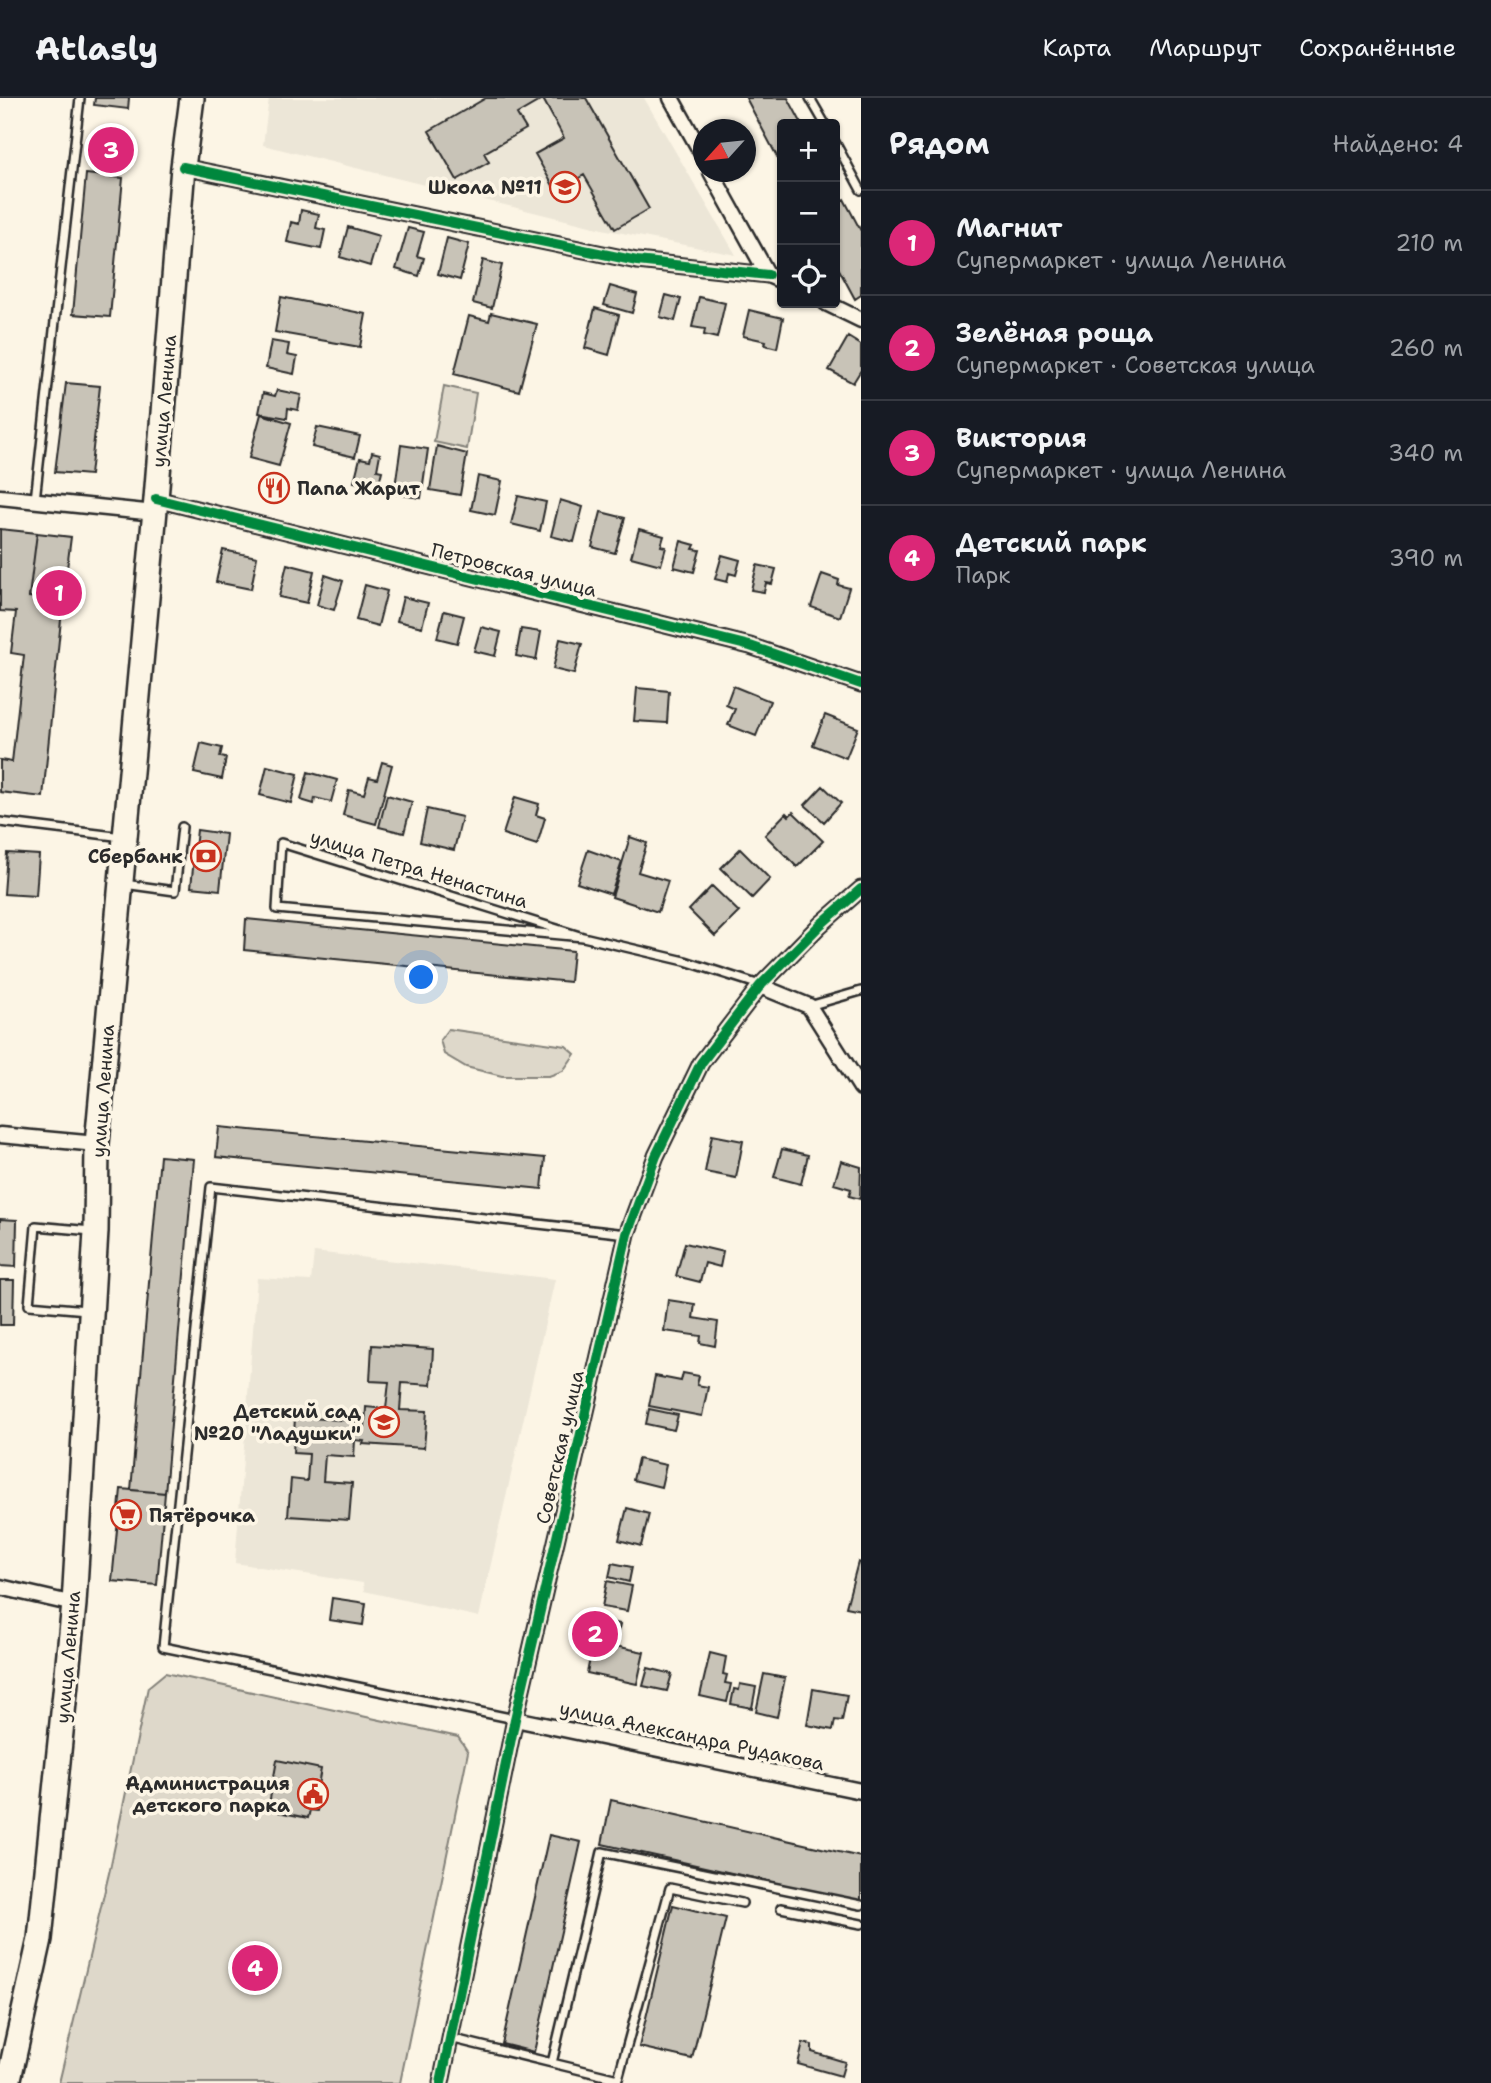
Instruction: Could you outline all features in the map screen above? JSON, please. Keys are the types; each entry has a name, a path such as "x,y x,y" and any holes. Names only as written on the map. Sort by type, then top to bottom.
{"main road":[{"name":"улица Ленина","path":"8,2083 40,1940 74,1604 96,1231 97,1144 183,167 192,98"}],"street":[{"path":"671,98 693,137"},
{"path":"183,167 637,261 768,275 777,279"},
{"path":"717,182 768,275"},
{"path":"836,308 861,320"},
{"name":"Петровская улица","path":"0,497 155,506 750,646 861,684"},
{"name":"Советская улица","path":"441,2083 515,1719 627,1234 656,1156 701,1063 760,986 820,925 861,890"},
{"path":"760,986 809,1006 861,1088"},
{"path":"0,1135 97,1144"},
{"path":"0,1587 74,1604"},
{"name":"улица Александра Рудакова","path":"515,1719 861,1791"}],"lane":[{"path":"35,501 80,98"},
{"path":"810,98 822,119"},
{"path":"840,150 858,179 861,190"},
{"path":"0,822 124,837"},
{"path":"120,884 175,891 181,827"},
{"name":"улица Петра Ненастина","path":"583,937 277,909 281,843 583,937 685,961 760,986"},
{"path":"809,1006 861,991"},
{"path":"515,1719 163,1647 212,1187 627,1234"},
{"path":"92,1310 29,1305 36,1226 96,1231"},
{"path":"552,2063 602,1852 861,1905"},
{"path":"450,2038 618,2080 670,1888 742,1903"},
{"path":"781,1908 861,1924"}],"shaded area":[{"name":"Школа №11","path":"269,98 644,98 736,255 602,229 263,145"},
{"path":"444,386 476,393 467,449 434,442"},
{"path":"448,1029 566,1046 575,1054 563,1071 549,1076 502,1076 466,1067 444,1054 440,1040"},
{"name":"Детский сад №20 \"Ладушки\"","path":"314,1252 555,1279 479,1617 364,1591 363,1583 235,1563 257,1278 311,1281"},
{"path":"165,1673 458,1737 468,1752 400,2083 59,2083 110,1869 148,1687"}],"building":[{"path":"95,98 129,98 128,109 94,105"},
{"path":"486,98 586,98 649,209 615,229 584,175 556,191 535,154 564,138 543,99 517,114 526,129 484,153 489,162 457,180 429,131"},
{"path":"746,98 788,98 799,119 777,119 777,157"},
{"path":"98,135 126,137 123,165 95,163"},
{"path":"86,174 123,178 110,317 73,314"},
{"path":"844,199 861,231 861,295 855,299 840,271 840,201"},
{"path":"301,210 319,214 316,228 325,230 321,249 287,242 291,222 299,224"},
{"path":"348,227 379,236 370,266 340,257"},
{"path":"408,228 424,232 417,256 424,258 419,276 396,269"},
{"path":"447,238 469,244 460,280 438,274"},
{"path":"483,260 502,265 492,308 473,303"},
{"path":"610,286 637,294 632,313 604,305"},
{"path":"666,295 681,299 675,321 660,317"},
{"path":"281,297 366,314 360,347 275,332"},
{"path":"699,297 725,303 717,338 704,335 705,329 692,327"},
{"path":"595,308 619,315 609,355 585,348"},
{"path":"749,310 783,318 777,348 765,345 766,341 743,336"},
{"path":"491,313 537,324 519,391 454,374 469,316 489,321"},
{"path":"848,337 861,345 861,370 853,383 829,370"},
{"path":"271,341 289,344 287,355 297,357 294,374 266,368"},
{"path":"66,383 100,386 90,475 55,472"},
{"path":"277,390 301,395 298,410 288,408 287,418 259,413 263,393 275,396"},
{"path":"261,414 291,423 279,466 249,458"},
{"path":"317,427 360,436 355,457 312,447"},
{"path":"401,445 428,449 421,498 394,494"},
{"path":"437,446 467,454 460,495 430,490"},
{"path":"372,452 380,454 377,470 382,471 378,487 354,482 360,458 370,460"},
{"path":"478,476 502,481 495,515 471,510"},
{"name":"Папа Жарит","path":"266,480 285,487 283,495 263,488"},
{"path":"518,496 546,502 540,531 511,524"},
{"path":"560,500 583,507 574,542 551,536"},
{"path":"601,512 625,518 615,553 592,547"},
{"path":"0,529 37,533 29,597 63,600 43,797 0,792 0,760 12,762 24,655 11,653 16,612 0,611"},
{"path":"639,529 664,536 661,546 666,547 661,565 631,557"},
{"path":"37,533 71,537 63,600 29,597"},
{"path":"681,541 695,545 693,549 700,550 694,572 674,567"},
{"path":"223,550 257,557 251,589 216,582"},
{"path":"722,555 740,560 736,575 729,573 727,582 715,579"},
{"path":"287,564 314,571 307,603 279,597"},
{"path":"757,565 776,569 772,584 766,583 764,592 751,590"},
{"path":"822,574 839,580 838,585 849,588 840,617 811,607"},
{"path":"325,575 343,581 334,610 317,605"},
{"path":"365,585 387,591 378,626 356,620"},
{"path":"403,597 428,603 422,627 397,621"},
{"path":"444,611 464,616 457,643 437,638"},
{"path":"481,627 501,632 495,656 474,651"},
{"path":"521,629 541,632 536,660 516,656"},
{"path":"560,639 582,644 574,674 553,669"},
{"path":"733,686 770,701 756,736 728,725 735,709 726,705"},
{"path":"637,688 669,691 667,723 634,721"},
{"path":"825,715 858,728 846,758 813,745"},
{"path":"201,743 222,748 220,757 226,758 222,779 194,773"},
{"path":"382,762 392,765 376,824 343,815 349,790 364,794 369,777 377,779"},
{"path":"267,766 298,774 291,803 260,795"},
{"path":"308,772 337,780 331,802 315,798 314,804 301,800"},
{"path":"823,786 841,803 824,822 805,805"},
{"path":"387,795 412,802 404,833 379,827"},
{"path":"515,797 539,804 536,815 545,818 537,845 503,834"},
{"path":"427,809 462,817 454,850 420,842"},
{"path":"793,812 823,841 797,867 765,835 786,813 789,816"},
{"path":"197,830 226,834 220,890 191,887"},
{"path":"630,837 647,843 638,872 668,881 658,912 612,897"},
{"path":"740,849 770,879 752,898 721,868"},
{"path":"588,850 622,862 611,894 577,883"},
{"path":"7,853 39,855 36,896 4,894"},
{"path":"712,886 739,912 715,936 689,910"},
{"path":"246,919 573,951 570,982 244,950"},
{"path":"219,1127 545,1158 542,1189 216,1157"},
{"path":"712,1135 743,1141 736,1178 705,1172"},
{"path":"782,1149 808,1155 801,1184 774,1177"},
{"path":"160,1156 194,1159 165,1493 131,1490"},
{"path":"841,1161 861,1167 860,1199 849,1196 851,1189 834,1184"},
{"path":"0,1219 17,1220 16,1267 0,1266"},
{"path":"685,1243 723,1252 720,1267 705,1263 700,1282 676,1276"},
{"path":"0,1280 14,1280 13,1325 0,1325"},
{"path":"668,1300 695,1304 693,1318 718,1322 715,1346 700,1343 701,1336 664,1331"},
{"path":"372,1345 433,1349 431,1385 402,1383 400,1410 427,1411 424,1448 363,1444 364,1441 355,1440 354,1457 325,1455 323,1481 352,1483 349,1520 288,1516 291,1479 307,1481 309,1454 293,1453 295,1417 356,1421 356,1426 365,1427 366,1407 386,1409 389,1382 370,1381"},
{"path":"683,1373 699,1376 697,1385 708,1387 702,1416 649,1406 655,1376 681,1381"},
{"path":"649,1409 678,1415 674,1430 646,1424"},
{"path":"638,1459 666,1465 661,1487 633,1480"},
{"path":"121,1489 165,1493 157,1585 112,1581"},
{"path":"627,1508 649,1514 641,1546 619,1540"},
{"path":"858,1562 861,1563 861,1610 846,1607"},
{"path":"612,1563 632,1567 629,1582 609,1577"},
{"path":"607,1581 632,1586 627,1611 602,1607"},
{"path":"332,1598 366,1603 363,1625 329,1620"},
{"path":"598,1619 620,1624 615,1646 644,1652 637,1684 587,1673"},
{"path":"710,1653 726,1657 723,1674 727,1675 725,1683 731,1684 727,1702 700,1696"},
{"path":"648,1668 672,1674 667,1691 643,1686"},
{"path":"764,1674 785,1678 777,1717 756,1712"},
{"path":"740,1684 756,1687 752,1708 731,1704 734,1689 739,1690"},
{"path":"813,1689 847,1695 842,1721 835,1720 833,1730 807,1725"},
{"path":"277,1760 321,1769 316,1796 320,1797 317,1811 310,1810 308,1818 268,1810"},
{"path":"611,1800 861,1857 861,1902 602,1844"},
{"path":"549,1835 581,1842 534,2052 502,2044"},
{"path":"673,1905 726,1918 692,2059 639,2047"},
{"path":"803,2043 812,2045 812,2052 845,2062 841,2076 798,2064"}],"cycle path":[{"path":"183,167 637,261 768,275"},
{"path":"156,499 750,646 861,684"},
{"path":"441,2083 515,1719 627,1234 656,1156 701,1063 760,986 820,925 861,889"}],"place":[{"name":"Виктория","path":"111,150"},
{"name":"Школа №11","path":"565,187"},
{"name":"Папа Жарит","path":"274,488"},
{"name":"Магнит","path":"59,593"},
{"name":"Сбербанк","path":"206,856"},
{"name":"Детский сад №20 \"Ладушки\"","path":"384,1422"},
{"name":"Пятёрочка","path":"126,1515"},
{"name":"Зелёная роща","path":"595,1634"},
{"name":"Администрация детского парка","path":"313,1794"},
{"name":"Детский парк","path":"255,1968"}]}
